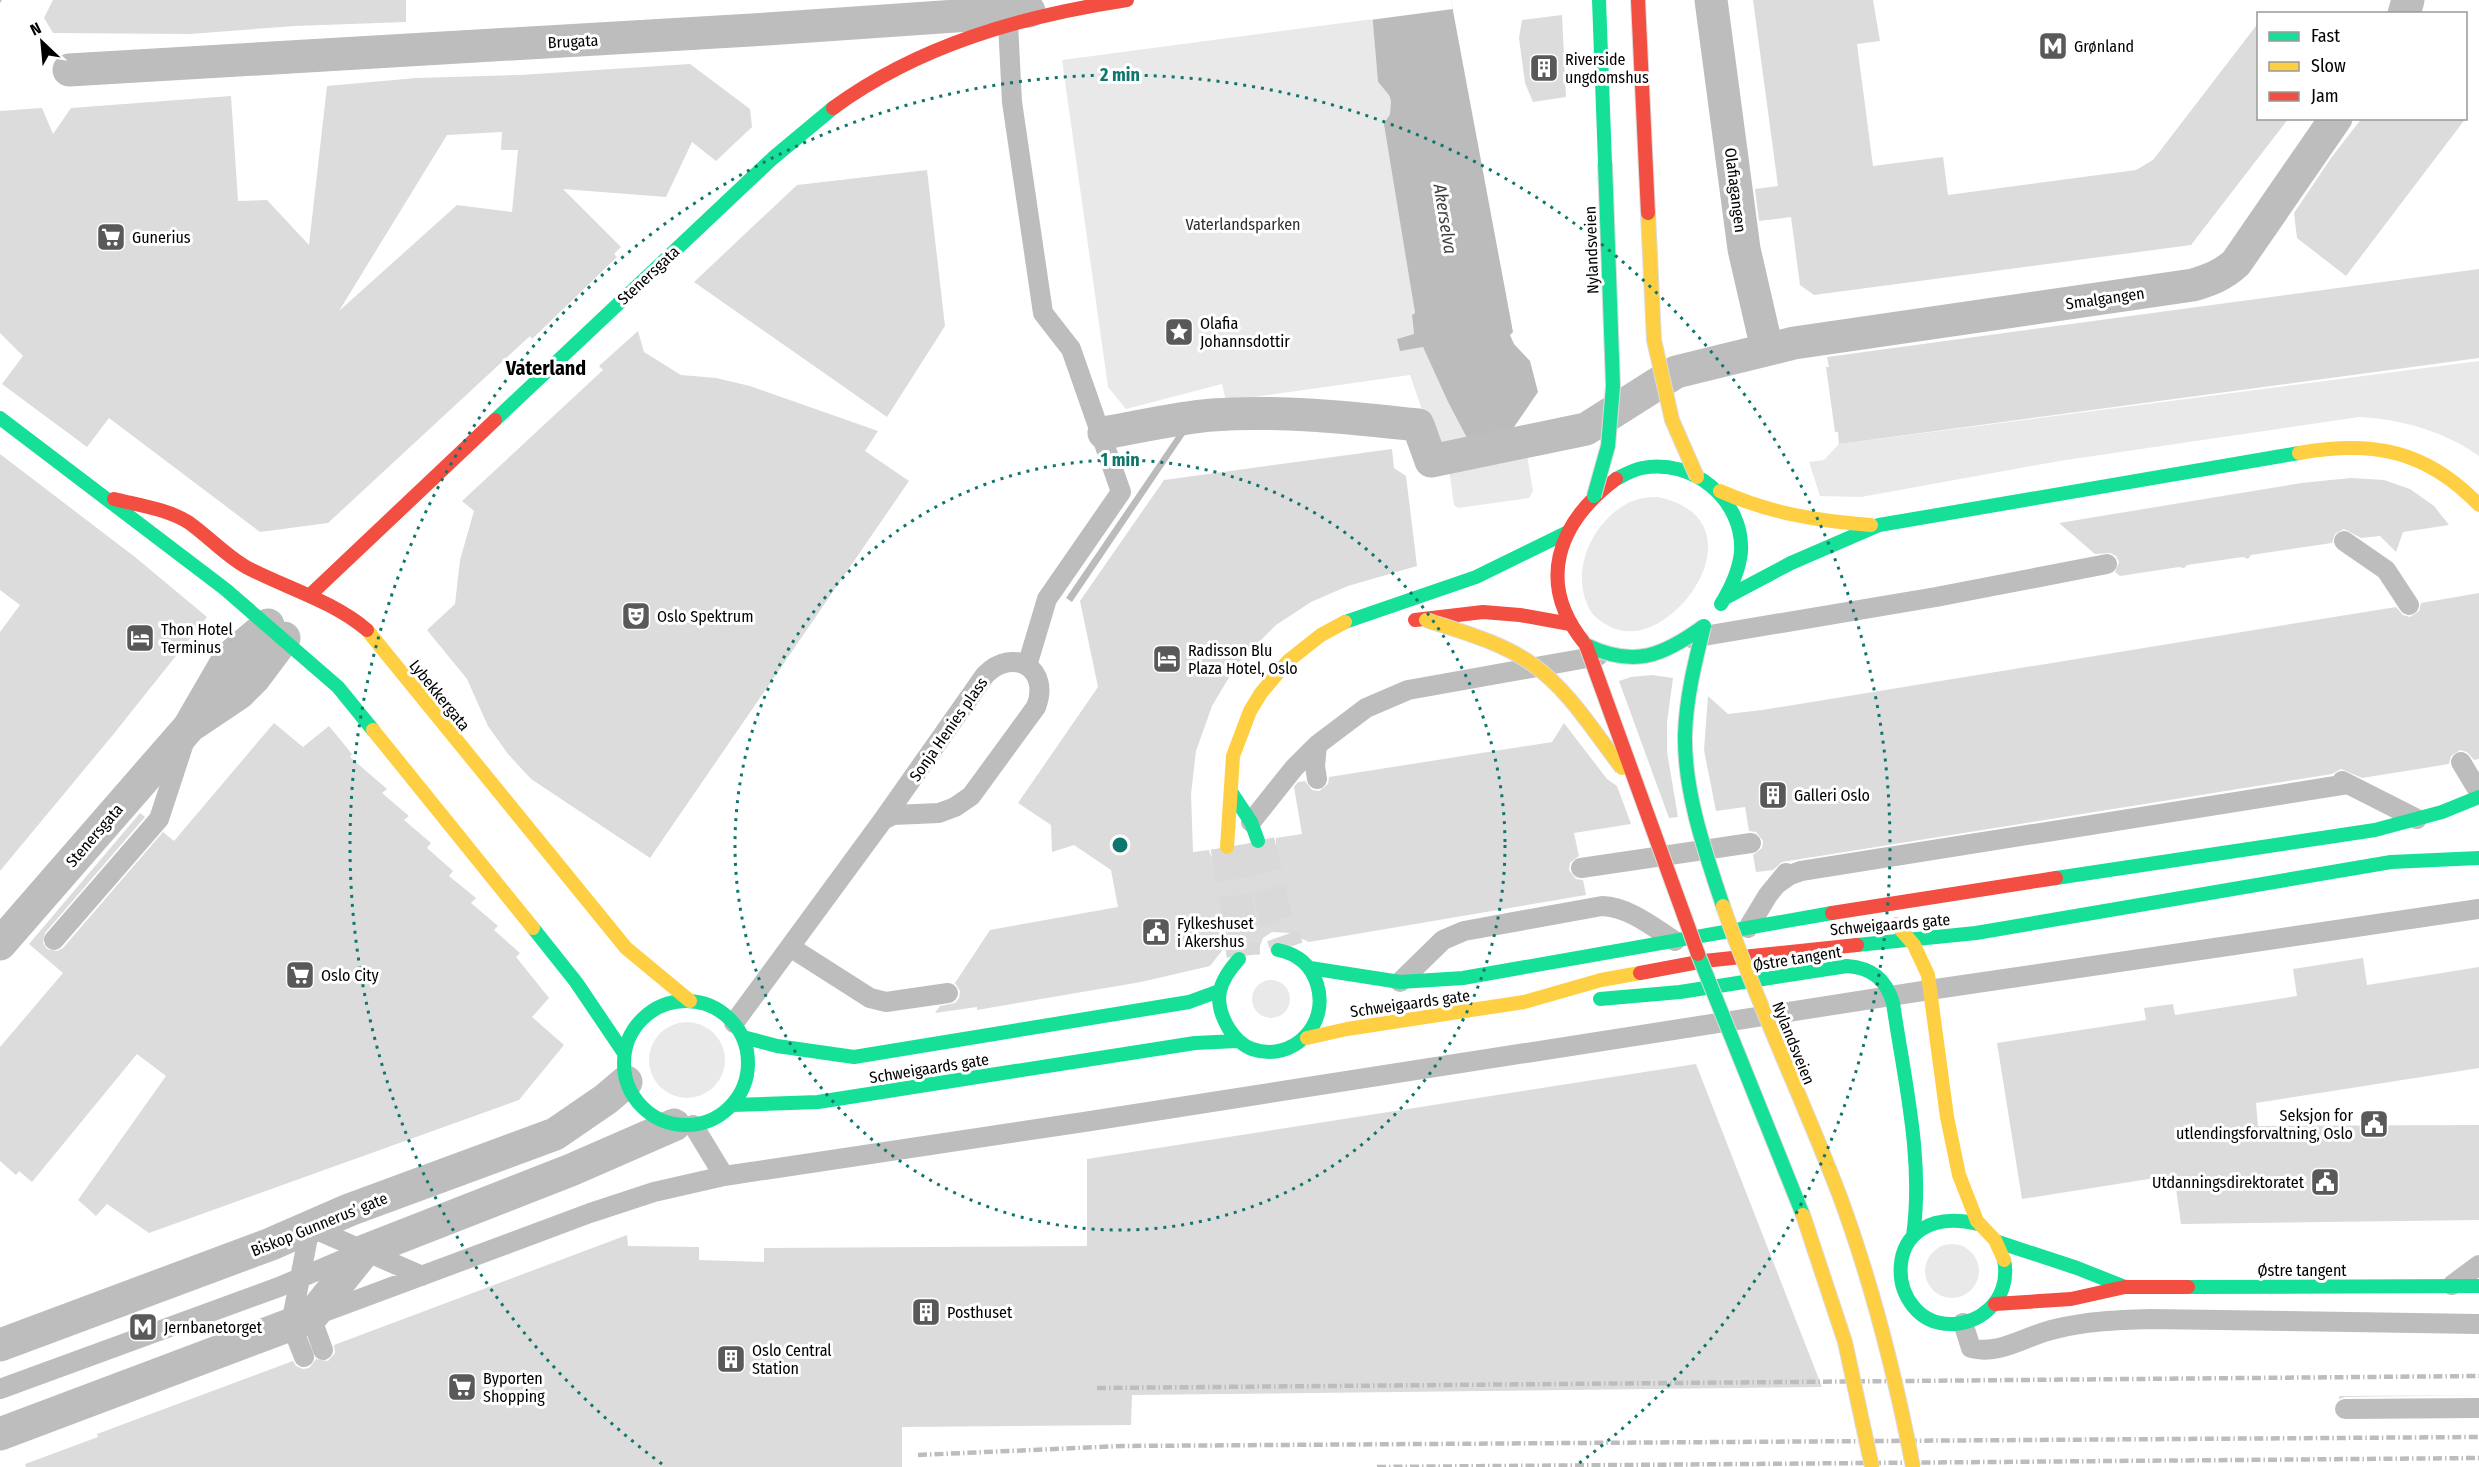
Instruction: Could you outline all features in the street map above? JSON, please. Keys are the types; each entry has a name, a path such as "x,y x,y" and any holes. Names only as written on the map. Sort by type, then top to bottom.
{"main road":[{"name":"Brugata","path":"1076,8 1127,0"},
{"name":"Nylandsveien","path":"1594,496 1608,446 1612,386 1599,0"},
{"path":"1638,0 1653,340 1672,420 1697,477"},
{"name":"Stenersgata","path":"297,608 795,138 844,100 884,76 1023,13"},
{"name":"Lybekkergata","path":"0,418 281,626 338,687 554,954 625,1068"},
{"path":"1725,598 1791,563 1879,525 2311,451 2366,448 2401,453 2432,465 2458,483 2479,505"},
{"name":"Nylandsveien","path":"1586,645 1608,656 1639,659 1668,649 1704,627 1725,598 1737,574 1740,539 1733,512 1720,491 1697,477 1673,469 1635,470 1613,480 1594,496 1568,532 1559,557 1557,583 1560,603 1570,624 1586,645 1636,788 1700,958 1800,1206 1845,1342 1872,1467"},
{"path":"1720,491 1753,506 1792,518 1879,525"},
{"name":"Lybekkergata","path":"101,495 158,510 186,521 243,565 348,614 370,633 626,948 690,1001"},
{"path":"1227,847 1232,763 1240,732 1260,694 1290,659 1322,634 1356,617 1476,577 1568,532"},
{"path":"1356,617 1426,620 1469,612 1533,617 1570,624"},
{"path":"1426,620 1468,634 1515,654 1532,665 1564,695 1636,788"},
{"name":"Nylandsveien","path":"1704,627 1689,692 1685,738 1686,762 1700,827 1711,869 1736,944 1838,1193 1856,1243 1883,1332 1913,1467"},
{"path":"1231,792 1251,822 1258,842"},
{"name":"Schweigaards gate","path":"1284,950 1310,968 1400,982 1463,978 1846,910 2375,830 2418,819 2479,797"},
{"name":"Schweigaards gate","path":"732,1105 818,1102 1195,1043 1237,1041 1250,1049 1273,1052 1294,1046 1306,1038 1347,1029 1524,1002 1601,980 1704,961 1976,933 2391,862 2479,858"},
{"path":"1846,910 1886,917 1903,929 1926,970 1949,1133 1961,1186 1978,1224 1998,1242 2004,1257 2006,1273 2003,1290 1995,1304 1981,1317 1963,1323 1945,1324 1927,1318 1912,1306 1902,1289 1900,1271 1903,1252 1913,1236 1932,1222 1955,1218 1978,1224"},
{"path":"1926,970 1930,959 1943,945 1954,939 1976,933"},
{"path":"1237,1041 1225,1028 1219,1010 1219,991 1227,971 1239,959"},
{"name":"Østre tangent","path":"1524,1002 1680,992 1847,966 1870,969 1880,975 1891,996 1912,1130 1918,1202 1913,1236"},
{"path":"1306,1038 1317,1022 1322,1003 1319,984 1310,968"},
{"name":"Schweigaards gate","path":"738,1030 777,1046 854,1057 1189,1002 1219,991"},
{"path":"690,1001 712,1007 738,1030 748,1054 748,1071 743,1089 732,1105 714,1119 684,1125 656,1119 634,1099 625,1068 631,1033 642,1019 656,1009 673,1002 690,1001"},
{"name":"Østre tangent","path":"1998,1242 2077,1268 2125,1287"},
{"name":"Østre tangent","path":"1995,1304 2071,1299 2125,1287 2479,1286"}],"street":[{"name":"Olafiagangen","path":"1712,0 1744,249 1780,346"},
{"name":"Brugata","path":"69,70 754,30 1076,8"},
{"name":"Smalgangen","path":"1104,433 1210,415 1275,413 1349,418 1418,425 1431,461 1586,429 1676,372 1780,346 2193,285 2227,272 2236,262 2335,120"},
{"name":"Stenersgata","path":"0,944 189,727 229,658 281,626"},
{"name":"Biskop Gunnerus’ gate","path":"0,1345 271,1244 355,1208 555,1134 606,1099 625,1068"},
{"path":"0,1434 301,1321 364,1251 684,1125"}],"lane":[{"path":"883,820 893,815 939,813 955,807 971,796 1036,708 1040,696 1040,685 1035,674 1027,666 1047,599 1121,492 1071,349 1043,314 1012,102 1023,13"},
{"path":"2344,541 2386,570 2409,605"},
{"path":"1251,822 1294,768 1317,745 1366,708 1408,690 1936,597 2107,564"},
{"name":"Sonja Henies plass","path":"738,1030 790,947 985,675 993,667 1004,662 1016,661 1027,666"},
{"path":"54,940 159,819 189,727"},
{"path":"1317,745 1315,766 1317,779"},
{"path":"2461,762 2479,792"},
{"path":"1777,884 1801,871 2345,782 2418,819"},
{"path":"1581,868 1751,843"},
{"path":"1748,928 1790,867"},
{"path":"1400,982 1443,940 1464,931 1602,906 1614,906 1633,915 1675,941"},
{"path":"301,1321 590,1213 654,1192 724,1176 1929,990 2479,909"},
{"path":"790,947 870,998 886,1002 948,993"},
{"path":"684,1125 724,1176"},
{"path":"304,1357 301,1277 310,1227 422,1276"},
{"path":"0,1389 301,1277 364,1251"},
{"path":"2449,1286 2479,1266"},
{"path":"1963,1323 1971,1348 1981,1351 1996,1350 2053,1329 2096,1321 2151,1319 2479,1324"},
{"path":"301,1321 323,1350"},
{"path":"2345,1409 2479,1408"}],"green space":[{"name":"Vaterlandsparken","path":"1373,19 1378,82 1391,101 1390,114 1385,124 1415,314 1412,315 1414,334 1397,339 1400,350 1423,347 1468,440 1434,444 1410,375 1226,401 1222,384 1126,409 1108,387 1062,60"},
{"path":"2479,361 2479,456 2466,447 2422,428 2391,420 2359,417 2059,461 1861,497 1820,496 1809,462 1824,460 1839,444"},
{"path":"1527,455 1533,491 1529,498 1458,508 1454,505 1449,469"},
{"path":"1657,497 1690,510 1706,532 1707,557 1697,583 1679,607 1656,624 1631,631 1607,625 1591,612 1583,592 1584,561 1589,546 1606,520 1617,510 1630,502"},
{"path":"1271,980 1285,985 1290,999 1285,1013 1271,1018 1257,1013 1252,999 1257,985"},
{"path":"687,1022 702,1025 714,1033 722,1045 725,1060 722,1075 714,1087 702,1095 687,1098 672,1095 660,1087 652,1075 649,1060 652,1045 660,1033 672,1025"},
{"path":"1952,1244 1962,1246 1971,1252 1977,1261 1979,1271 1977,1281 1971,1290 1962,1296 1952,1298 1942,1296 1933,1290 1927,1281 1925,1271 1927,1261 1933,1252 1942,1246"}],"water":[{"name":"Akerselva","path":"1371,0 1451,0 1513,332 1510,335 1514,344 1530,361 1538,392 1510,433 1468,440 1423,347 1400,351 1397,339 1414,334 1412,315 1415,313 1384,124 1390,114 1391,101 1378,82"},
{"path":"1186,433 1072,602 1066,598 1177,435"}],"pier":[{"path":"1368,0 1451,0 1453,9 1370,20"}],"building":[{"path":"53,0 406,0 406,22 295,26 190,34 53,33 44,18"},
{"path":"1753,0 1873,0 1880,41 1857,44 1873,166 1943,157 1948,195 2136,170 2153,160 2257,25 2257,120 2287,120 2191,245 1814,295 1800,285 1791,217 1759,221 1755,189 1778,186"},
{"name":"Riverside ungdomshus","path":"1562,15 1566,97 1533,102 1525,83 1519,38 1522,20"},
{"path":"690,64 750,109 752,127 716,161 692,142 666,197 563,189 621,247 614,254 617,257 532,339 530,336 328,523 260,532 109,418 87,447 2,384 23,356 0,333 0,111 42,108 53,134 71,108 231,96 238,201 267,200 309,245 327,86 416,78 520,75","holes":["502,132 501,150 518,150 512,212 457,205 339,311 447,135"]},
{"path":"2360,120 2464,120 2346,276 2297,238 2294,213 2331,158"},
{"path":"927,170 945,326 887,417 694,282 797,185"},
{"path":"2479,269 2479,358 1839,444 1838,432 1835,432 1826,367 1829,367 1827,357"},
{"name":"Oslo Spektrum","path":"638,331 644,352 681,375 716,378 750,386 878,431 865,451 909,481 650,858 531,779 508,754 488,726 467,679 427,630 455,604 460,560 474,511 462,501 603,370 599,366"},
{"path":"1392,449 1394,468 1406,476 1417,566 1348,586 1311,602 1276,625 1237,664 1212,706 1196,751 1191,794 1193,852 1209,850 1217,863 1226,866 1236,863 1244,853 1254,859 1265,858 1273,852 1276,838 1302,834 1294,787 1298,782 1305,781 1312,790 1319,791 1328,784 1329,777 1552,742 1564,723 1607,779 1617,786 1631,824 1574,833 1579,856 1570,863 1569,870 1576,879 1583,880 1586,895 1309,942 1289,933 1272,932 1263,938 1260,954 1257,955 1251,945 1242,941 1234,941 1225,947 1210,966 1141,982 977,1010 977,1007 935,1013 940,1006 955,1003 959,998 960,991 955,983 990,930 1118,907 1111,870 1074,845 1052,852 1051,825 1018,803 1098,687 1080,601 1164,480"},
{"path":"0,454 135,557 207,617 0,871 0,632 20,605 0,590"},
{"path":"2351,478 2384,480 2410,489 2434,506 2449,525 2403,532 2396,552 2380,536 2361,538 2344,529 2335,534 2332,543 2251,555 2248,559 2243,557 2187,565 2184,568 2120,576 2115,572 2119,562 2116,556 2110,553 2095,554 2059,523 2301,483"},
{"path":"2479,593 2479,759 2474,760 2467,752 2460,750 2451,756 2449,764 2362,778 2341,769 2332,774 1782,862 1773,870 1756,872 1753,855 1762,848 1763,841 1756,832 1749,831 1745,807 1716,811 1704,750 1708,696 1728,714 1762,710 2396,607 2403,615 2410,617 2419,611 2421,603"},
{"path":"1652,675 1673,678 1667,722 1667,752 1678,817 1669,818 1619,681"},
{"name":"Oslo City","path":"274,723 303,747 329,726 352,754 350,757 387,789 382,793 409,816 404,820 431,843 427,848 453,871 449,876 476,898 471,903 498,926 494,930 520,953 516,957 549,998 532,1017 564,1045 519,1100 149,1233 107,1204 96,1216 78,1200 166,1076 137,1054 32,1182 19,1171 16,1175 0,1161 0,1047 63,973 29,944 140,813 145,817 45,933 43,943 47,949 57,951 63,948 163,832 174,841"},
{"path":"2363,958 2367,985 2479,967 2479,1068 2256,1103 2258,1126 2479,1125 2479,1220 2181,1224 2174,1175 2022,1199 1997,1043 2146,1020 2144,1008 2173,1004 2175,1015 2297,996 2293,969"},
{"path":"1696,1064 1822,1387 1132,1395 1131,1425 902,1427 902,1467 26,1467 25,1464 98,1437 97,1434 293,1361 296,1366 303,1369 309,1368 316,1359 328,1361 335,1353 334,1345 627,1235 628,1246 699,1247 699,1260 764,1262 764,1248 1087,1246 1087,1159"},
{"path":"2479,1395 2345,1397 2339,1399 2339,1396"}],"tunnel":[{"path":"1258,841 1275,914 1287,948"},
{"path":"1227,847 1243,956"}],"railway":[{"path":"1097,1388 2479,1376"},
{"path":"918,1455 1122,1446 2479,1437"},
{"path":"1377,1467 2479,1458"}],"traffic: fast":[{"path":"1599,0 1605,163"},
{"path":"495,420 773,158 833,108"},
{"path":"1594,496 1608,446 1613,386 1605,163"},
{"path":"0,418 225,589 338,687 373,730"},
{"path":"1725,598 1791,563 1879,525 2299,453"},
{"path":"1616,479 1642,468 1661,467 1679,470 1697,476 1724,500 1734,516 1740,533 1741,552 1734,579 1721,604"},
{"path":"1345,622 1476,577 1568,532"},
{"path":"1704,626 1687,707 1686,756 1697,822 1723,906"},
{"path":"1586,645 1619,656 1648,655 1675,645 1704,626"},
{"path":"1231,792 1251,822 1258,841"},
{"path":"2056,878 2375,830 2442,812 2479,797"},
{"path":"1857,945 1976,933 2391,862 2479,858"},
{"path":"1310,968 1400,982 1463,978 1832,913"},
{"path":"533,928 576,982 624,1053"},
{"path":"1239,959 1222,984 1219,1001 1224,1019 1233,1035 1249,1048 1267,1052 1281,1050 1305,1037 1313,1026 1320,999 1314,977 1303,961 1292,954 1278,950"},
{"path":"1698,954 1803,1215"},
{"path":"1600,999 1680,992 1847,966 1864,969 1877,976 1886,987 1893,1003 1911,1119 1916,1178 1913,1236"},
{"path":"743,1037 777,1046 854,1057 1189,1002 1219,991"},
{"path":"686,1001 710,1006 730,1019 743,1039 748,1063 743,1087 730,1107 710,1120 686,1125 662,1120 642,1107 629,1087 624,1063 629,1039 642,1019 662,1006 686,1001"},
{"path":"732,1105 818,1102 1195,1043 1237,1041"},
{"path":"1978,1224 1944,1221 1921,1230 1906,1246 1901,1266 1903,1288 1913,1307 1930,1320 1954,1324 1976,1318 1993,1305 2003,1288 2004,1260"},
{"path":"1998,1242 2077,1268 2125,1287"},
{"path":"2188,1287 2479,1286"}],"traffic: slow":[{"path":"1648,213 1654,340 1672,420 1697,477"},
{"path":"2299,453 2351,448 2374,449 2397,454 2418,461 2439,472 2459,486 2479,505"},
{"path":"1720,491 1738,499 1794,515 1871,525"},
{"path":"1426,620 1494,644 1532,664 1558,686 1622,768"},
{"path":"1227,847 1233,756 1250,711 1261,693 1288,661 1321,635 1345,622"},
{"path":"367,630 626,948 690,1001"},
{"path":"373,730 533,928"},
{"path":"1723,906 1750,979 1825,1158 1851,1227 1882,1329 1913,1467"},
{"path":"1896,924 1914,945 1928,975 1947,1117 1959,1175 1977,1221 1995,1240 2004,1260"},
{"path":"1307,1038 1347,1029 1524,1002 1601,980 1640,973"},
{"path":"1803,1215 1845,1342 1872,1467"}],"traffic: jam":[{"path":"833,108 900,67 973,36 1049,15 1127,0"},
{"path":"1638,0 1648,213"},
{"path":"309,596 495,420"},
{"path":"1586,645 1570,622 1561,600 1558,577 1560,556 1567,535 1579,515 1616,479"},
{"path":"114,499 152,508 188,522 246,567 324,603 367,630"},
{"path":"1415,620 1483,612 1520,615 1570,624"},
{"path":"1586,645 1698,954"},
{"path":"1832,913 2056,878"},
{"path":"1640,973 1704,961 1857,945"},
{"path":"1995,1304 2071,1299 2125,1287 2188,1287"}],"place":[{"name":"Grønland","path":"2053,46"},
{"name":"Riverside ungdomshus","path":"1544,68"},
{"name":"Gunerius","path":"111,237"},
{"name":"Olafia Johannsdottir","path":"1179,332"},
{"name":"Oslo Spektrum","path":"636,616"},
{"name":"Thon Hotel Terminus","path":"140,638"},
{"name":"Radisson Blu Plaza Hotel, Oslo","path":"1167,659"},
{"name":"Galleri Oslo","path":"1773,795"},
{"name":"Fylkeshuset i Akershus","path":"1156,932"},
{"name":"Oslo City","path":"300,975"},
{"name":"Seksjon for utlendingsforvaltning, Oslo","path":"2374,1124"},
{"name":"Utdanningsdirektoratet","path":"2325,1182"},
{"name":"Posthuset","path":"926,1312"},
{"name":"Jernbanetorget","path":"143,1327"},
{"name":"Oslo Central Station","path":"731,1359"},
{"name":"Byporten Shopping","path":"462,1387"}],"district":[{"name":"Vaterland","path":"546,368"}]}
